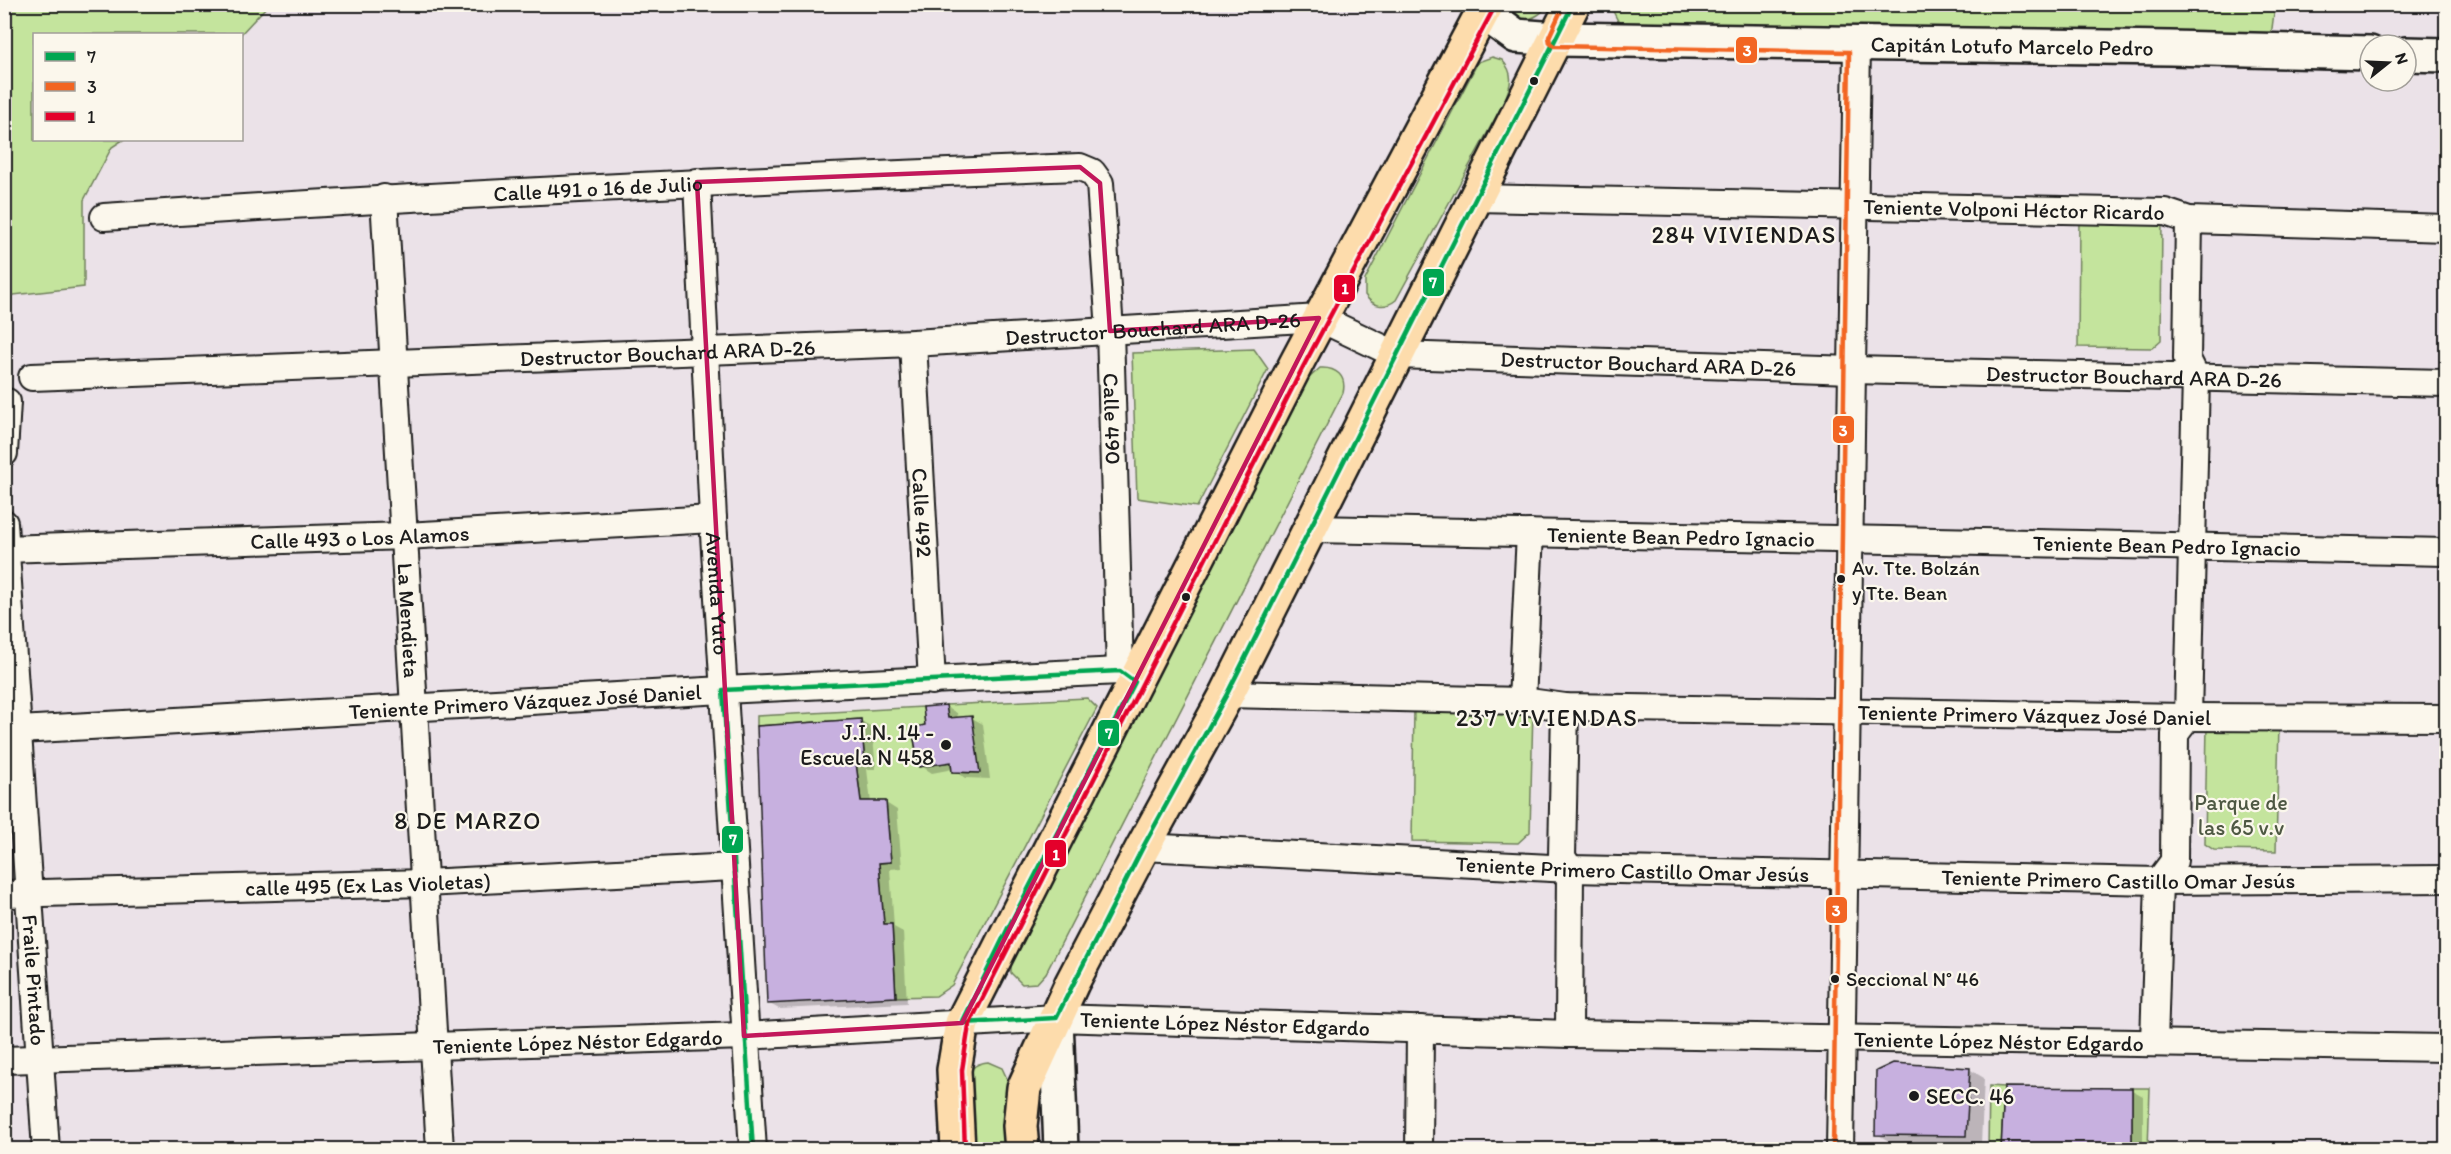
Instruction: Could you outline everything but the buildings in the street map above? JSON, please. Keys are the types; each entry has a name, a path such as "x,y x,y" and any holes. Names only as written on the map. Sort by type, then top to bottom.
{"main road":[{"path":"1022,1149 1020,1126 1024,1088 1056,1018 1143,848 1227,694 1573,4"},
{"path":"958,1149 954,1070 962,1023 1127,677 1485,8"}],"street":[{"name":"Capitán Lotufo Marcelo Pedro","path":"1485,8 1516,36 1556,39 2358,53"},
{"path":"1840,1149 1857,45"},
{"path":"2418,54 2446,55"},
{"name":"Calle 491 o 16 de Julio","path":"104,217 384,198 697,182 1080,167 1092,172"},
{"name":"Calle 490","path":"1092,172 1100,183 1110,332 1127,677"},
{"name":"Avenida Yuto","path":"697,182 733,867 753,1149"},
{"name":"La Mendieta","path":"384,198 440,1149"},
{"name":"Teniente Volponi Héctor Ricardo","path":"1477,198 2165,212 2189,220 2446,228"},
{"path":"2154,1043 2158,881 2174,861 2175,734 2188,717 2196,377 2187,359 2189,220"},
{"name":"Destructor Bouchard ARA D-26","path":"32,377 913,343 1319,318 1396,355 1852,370 2446,383"},
{"name":"Calle 492","path":"913,343 932,681"},
{"path":"4,453 7,402"},
{"name":"Calle 493 o Los Alamos","path":"5,549 405,536 713,519"},
{"name":"Fraile Pintado","path":"4,524 46,1149"},
{"name":"Teniente Bean Pedro Ignacio","path":"1311,529 2193,545 2446,552"},
{"path":"1522,701 1530,533"},
{"name":"Teniente Primero Vázquez José Daniel","path":"19,730 723,690 932,681 1127,677"},
{"name":"Teniente Primero Vázquez José Daniel","path":"1227,694 1522,701 1565,707 2188,717 2446,718"},
{"path":"1565,707 1562,857 1570,869 1569,1034"},
{"name":"Teniente Primero Castillo Omar Jesús","path":"1143,848 1570,869 2158,881 2446,879"},
{"name":"calle 495 (Ex Las Violetas)","path":"4,894 425,883 733,867"},
{"path":"1056,1018 1061,1149"},
{"name":"Teniente López Néstor Edgardo","path":"4,1060 744,1036 1056,1018 1842,1040 2446,1048"},
{"path":"1419,1149 1420,1029"}],"highlighted area":[{"path":"1080,167 1100,183 1110,331 1319,318 962,1023 744,1036 697,182"}],"green space":[{"path":"4,5 268,5 242,33 33,33 33,141 121,141 112,147 84,200 84,287 5,296"},
{"path":"1510,5 1547,5 1536,16 1521,19"},
{"path":"1610,5 2275,5 2271,36 1619,23"},
{"path":"1492,57 1502,60 1509,70 1511,80 1504,102 1396,300 1383,306 1375,304 1365,295 1365,280 1478,62"},
{"path":"2079,218 2162,218 2161,340 2152,348 2078,347"},
{"path":"1254,349 1268,369 1197,507 1137,498 1132,353"},
{"path":"1320,368 1331,369 1342,377 1343,393 1046,973 1037,983 1022,984 1011,973 1011,958 1309,378"},
{"path":"1087,698 1097,708 952,985 936,996 896,997 892,924 884,924 879,863 891,862 886,801 861,801 856,763 865,763 861,719 757,726 757,716 923,707 925,725 912,728 919,767 951,762 952,772 979,773 972,717 948,718 946,705"},
{"path":"1414,708 1533,708 1530,832 1518,843 1412,841"},
{"name":"Parque de las 65 v.v","path":"2207,724 2279,725 2276,851 2214,850 2205,844"},
{"path":"988,1062 1002,1068 1008,1081 1011,1149 970,1149 967,1076 975,1066"},
{"path":"1989,1086 2004,1087 2001,1149 1988,1150"},
{"path":"2132,1088 2150,1088 2148,1149 2132,1149"}],"transit line":[{"name":"3","path":"1564,4 1549,37 1550,43 1554,46 1849,52 1833,1150"},
{"name":"7","path":"753,1150 723,690 1120,671 1135,682 1008,928 962,1023 1056,1018 1143,847 1227,694 1573,4"},
{"name":"1","path":"965,1150 962,1070 969,1025 1303,367 1494,8"}],"place":[{"name":"Av. Tte. Bolzán y Tte. Bean","path":"1841,579"},
{"name":"J.I.N. 14 - Escuela N 458","path":"946,745"},
{"name":"Seccional N° 46","path":"1835,979"},
{"name":"SECC. 46","path":"1914,1096"}],"district":[{"name":"284 VIVIENDAS","path":"1744,234"},
{"name":"237 VIVIENDAS","path":"1547,717"},
{"name":"8 DE MARZO","path":"468,820"}]}
